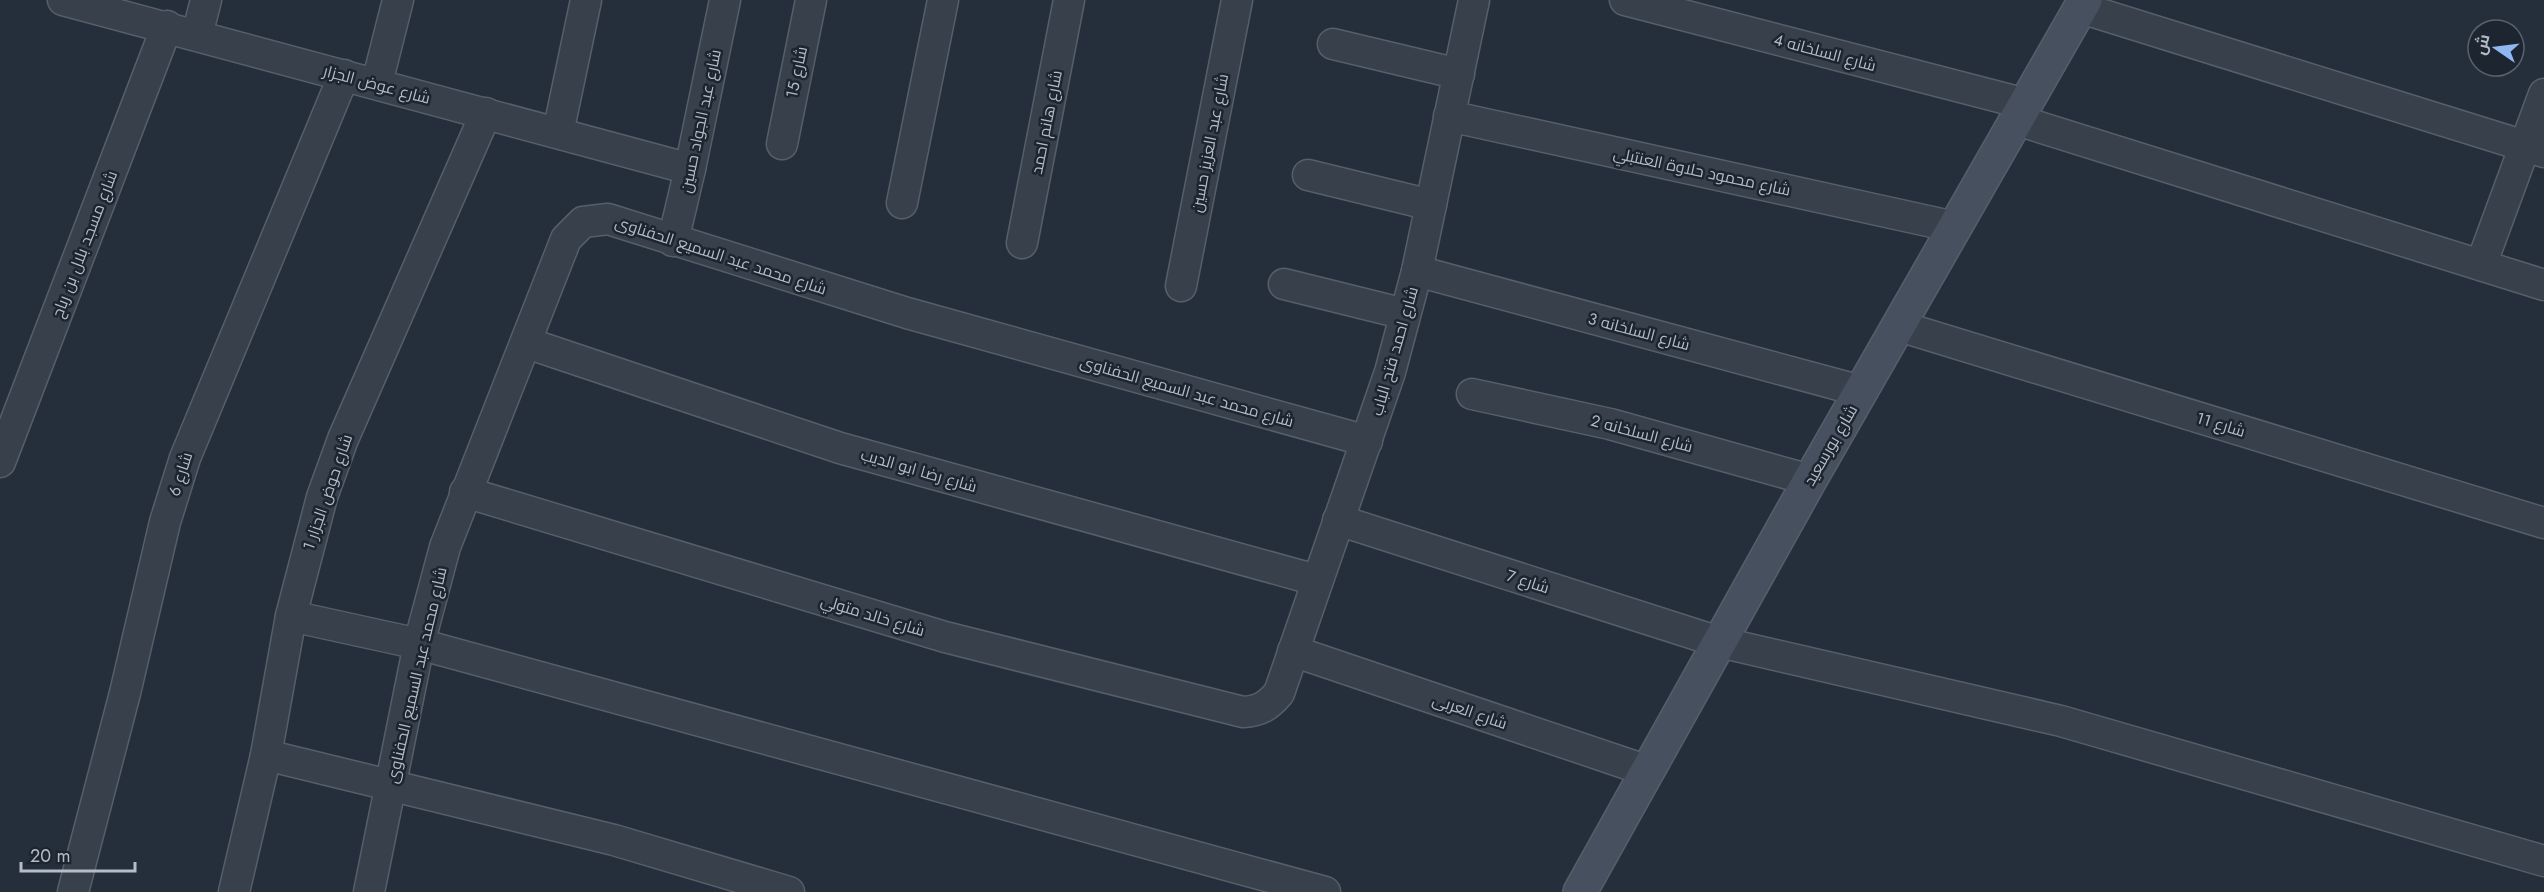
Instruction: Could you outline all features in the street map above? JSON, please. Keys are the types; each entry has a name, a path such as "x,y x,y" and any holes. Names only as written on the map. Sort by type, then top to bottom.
{"main road":[{"name":"شارع بورسعيد","path":"1580,892 1810,480 2083,4"}],"street":[{"name":"شارع عوض الجزار","path":"63,0 167,26 690,169"},
{"path":"197,35 206,0"},
{"path":"376,83 398,0"},
{"path":"558,133 586,0"},
{"name":"شارع عبد الجواد حسين","path":"672,241 690,169 725,0"},
{"name":"شارع 15","path":"782,144 811,0"},
{"path":"902,203 943,0"},
{"name":"شارع هانم احمد","path":"1022,243 1069,0"},
{"name":"شارع عبد العزيز حسين","path":"1180,286 1237,0"},
{"name":"شارع احمد فتح الباب","path":"1279,693 1316,580 1366,441 1405,314 1417,271 1474,0"},
{"name":"شارع السلخانه 4","path":"1625,0 2022,112 2544,285"},
{"path":"2083,4 2534,149"},
{"name":"شارع مسجد بلال بن رباح","path":"0,462 167,26"},
{"path":"1333,44 1459,74"},
{"name":"شارع 6","path":"72,892 125,693 165,522 185,458 344,75"},
{"path":"2481,265 2534,149 2544,94"},
{"name":"شارع حوض الجزار 1","path":"234,892 266,755 291,616 322,497 343,440 486,113"},
{"name":"شارع محمود حلاوة العنتبلي","path":"1449,116 1955,226"},
{"path":"1308,176 1431,205"},
{"name":"شارع محمد عبد السميع الحفناوى","path":"369,892 419,644 445,547 566,239 578,225 595,219 608,219 906,313 1366,441"},
{"name":"شارع السلخانه 3","path":"1417,271 1861,391"},
{"path":"1284,284 1405,314"},
{"name":"شارع 11","path":"1899,326 2544,523"},
{"name":"شارع رضا ابو الديب","path":"527,343 840,448 1316,580"},
{"name":"شارع السلخانه 2","path":"1472,394 1620,427 1810,480"},
{"name":"شارع خالد متولي","path":"465,492 945,637 1243,712 1257,711 1270,704 1279,693"},
{"name":"شارع 7","path":"1338,520 1719,642 2061,721 2544,861"},
{"path":"291,616 419,644 1325,892"},
{"name":"شارع العربى","path":"1293,651 1647,771"},
{"path":"266,755 614,840 789,892"}]}
